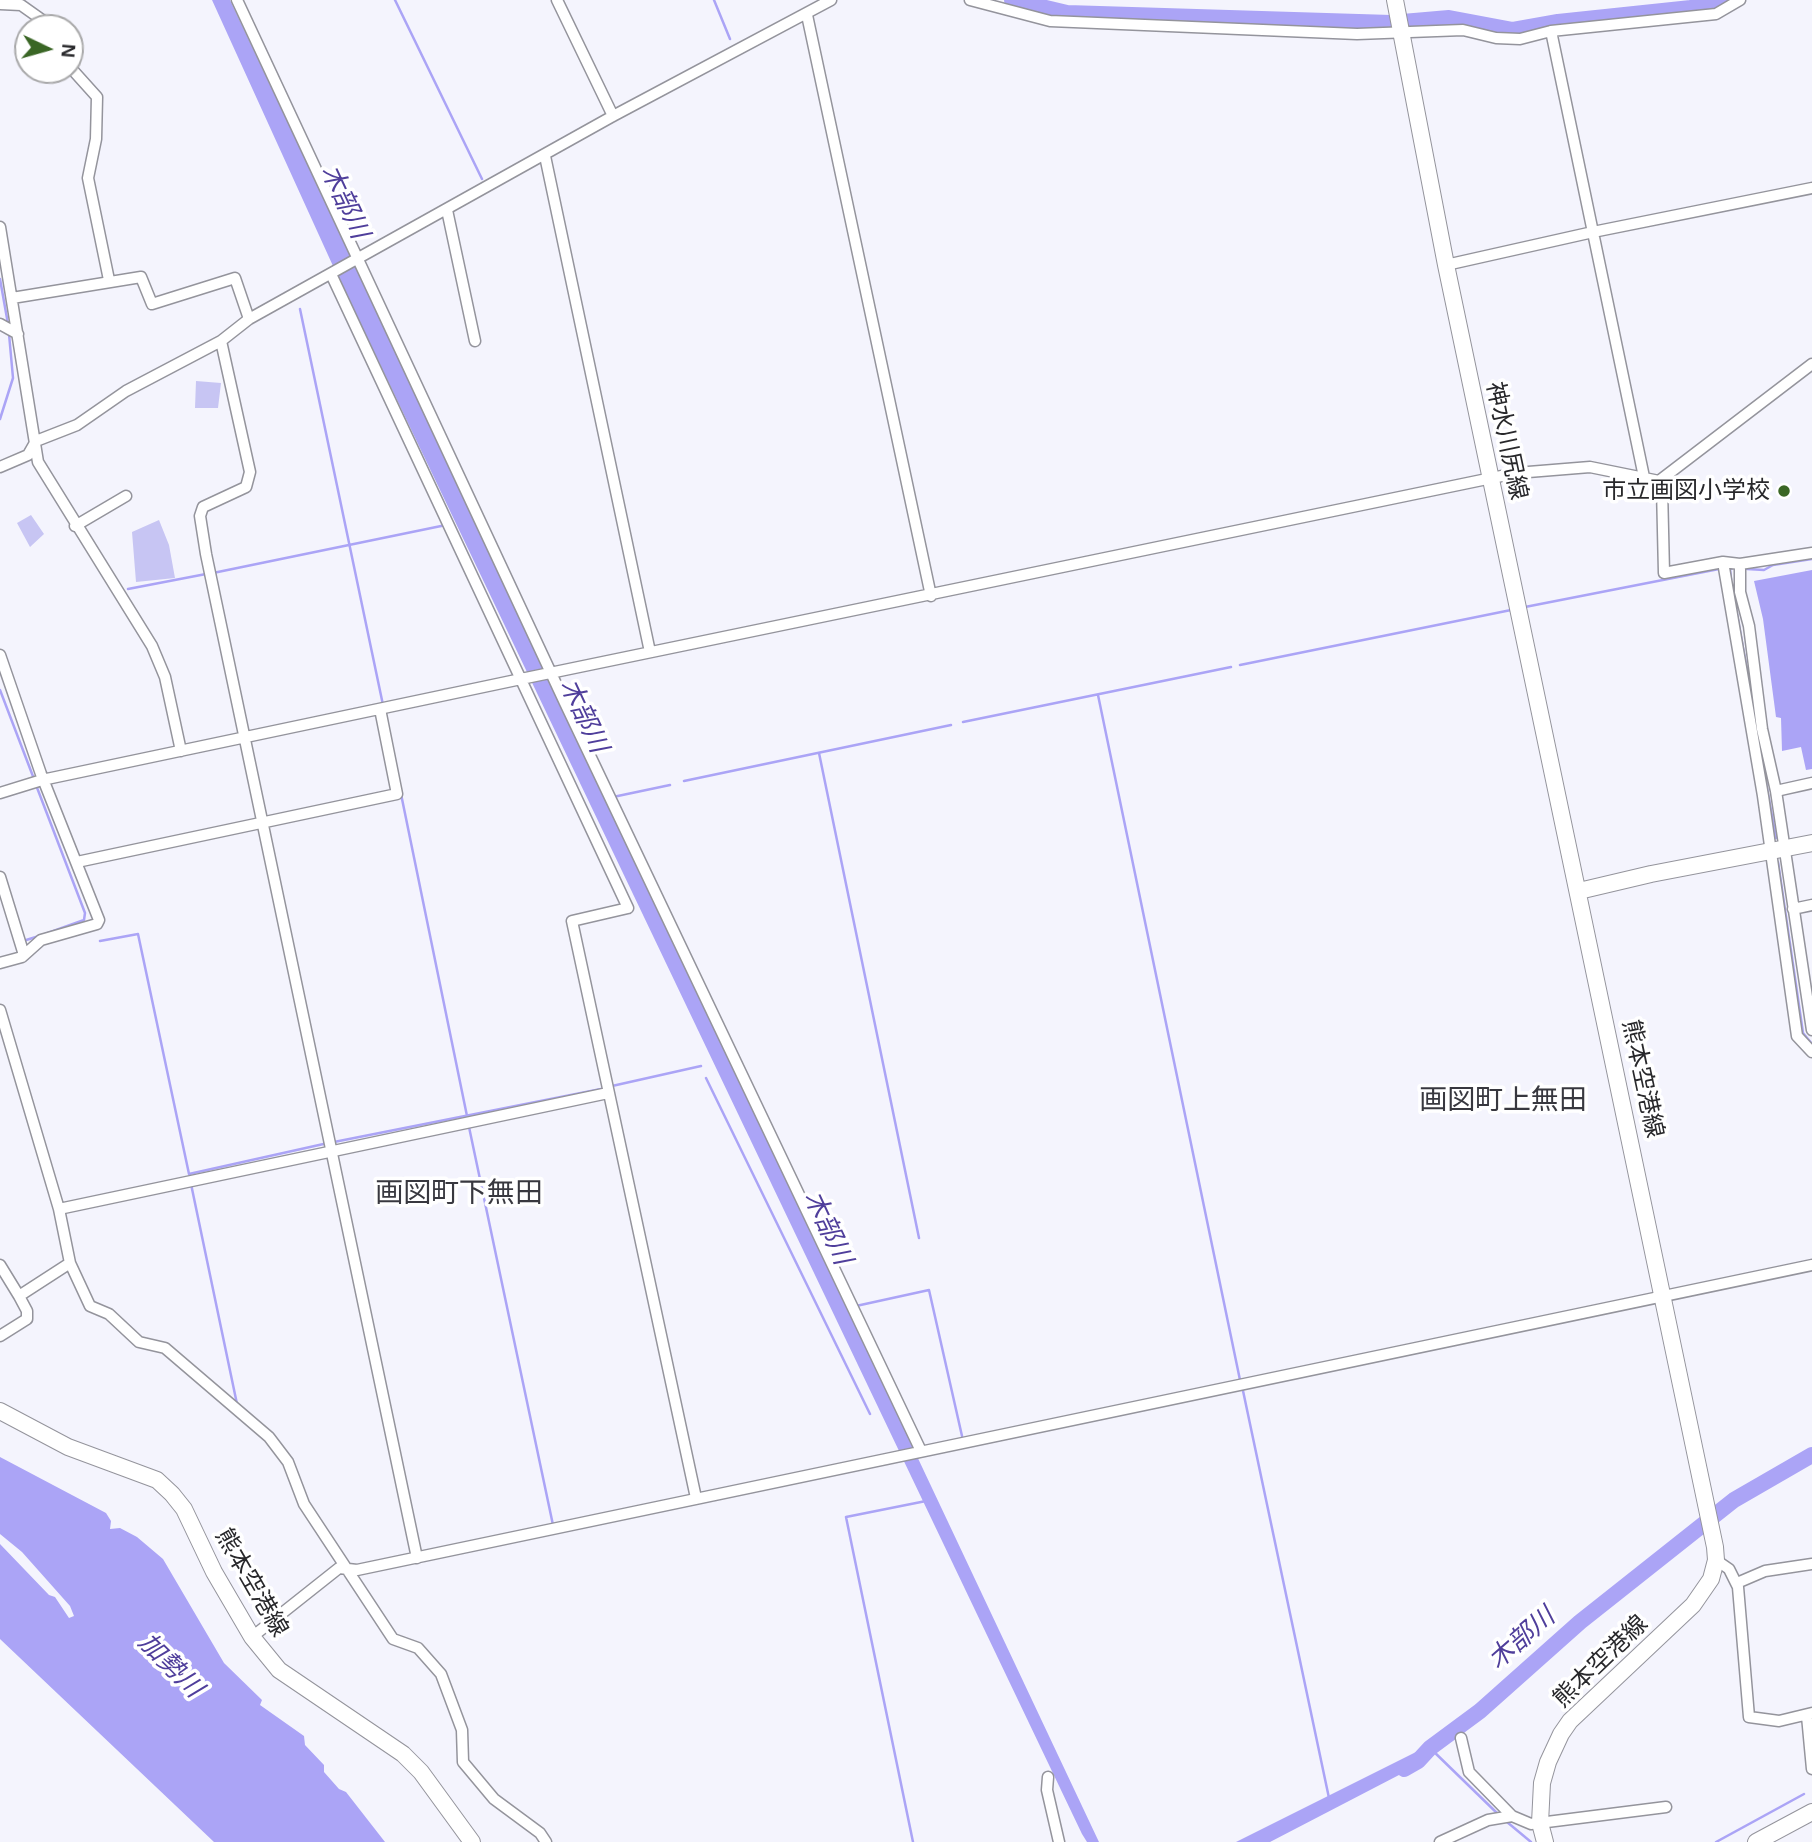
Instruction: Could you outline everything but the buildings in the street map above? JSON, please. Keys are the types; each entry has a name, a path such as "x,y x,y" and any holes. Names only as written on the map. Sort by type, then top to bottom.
{"main road":[{"name":"神水川尻線","path":"1398,20 1446,265 1579,891"},
{"path":"1579,891 1651,874 1812,843"},
{"name":"熊本空港線","path":"1545,1842 1540,1823 1548,1762 1561,1734 1570,1721 1692,1605 1711,1579 1716,1560 1710,1518 1579,891"},
{"name":"熊本空港線","path":"0,1411 68,1447 136,1472 164,1487 184,1509 215,1572 252,1637 279,1670 403,1754 421,1772 472,1842"},
{"path":"1755,1842 1812,1812"}],"street":[{"path":"237,0 918,1452"},
{"path":"557,0 613,116"},
{"path":"0,467 28,455 36,441 77,425 126,391 220,341 249,319 613,116 831,0"},
{"path":"970,0 1050,22 1398,20 1496,38 1520,38 1551,31 1716,14 1740,0"},
{"path":"0,4 21,5 34,14"},
{"path":"807,15 930,596"},
{"path":"1551,31 1644,477"},
{"path":"84,83 97,97 96,139 88,178 109,280"},
{"path":"545,156 650,652"},
{"path":"1446,265 1812,188"},
{"path":"447,210 475,341"},
{"path":"0,227 42,473 152,646 165,677 181,751"},
{"path":"331,274 628,908 572,921 696,1498"},
{"path":"12,298 141,276 152,304 235,278 249,319"},
{"path":"0,324 18,334"},
{"path":"220,341 250,472 246,487 203,508 200,516 209,573 417,1558"},
{"path":"1659,481 1812,365"},
{"path":"0,793 39,781 650,652 1516,473 1590,467 1659,481"},
{"path":"1659,481 1662,488 1663,572 1723,562 1740,564 1812,553"},
{"path":"75,526 126,496"},
{"path":"1723,562 1777,851 1797,1036 1812,1052"},
{"path":"1740,564 1740,592 1749,626 1766,750 1776,791 1777,851 1793,909 1812,1030"},
{"path":"0,654 39,781 77,862 97,915 97,924 41,940 24,955 0,963"},
{"path":"77,862 397,794 380,709"},
{"path":"1776,791 1812,783"},
{"path":"0,877 24,955"},
{"path":"1793,909 1812,905"},
{"path":"0,1010 59,1209 70,1263 90,1306 109,1314 139,1342 165,1348 269,1437 288,1462 304,1504 393,1639 418,1648 441,1674 461,1730 463,1762 494,1799 540,1833 545,1842"},
{"path":"59,1209 608,1093"},
{"path":"19,1296 70,1263"},
{"path":"252,1637 339,1569 357,1570 417,1558 1812,1265"},
{"path":"0,1336 27,1319 27,1311 2,1272"},
{"path":"1716,1560 1724,1563 1737,1583 1748,1717 1779,1721 1810,1715 1812,1769"},
{"path":"1737,1583 1765,1571 1812,1564"},
{"path":"1461,1738 1469,1772 1511,1816 1531,1824 1666,1807"},
{"path":"1048,1777 1059,1842"},
{"path":"1440,1842 1497,1818 1511,1816"}],"shaded area":[{"path":"196,381 221,383 218,408 195,408"},
{"path":"31,515 44,534 30,547 17,523"},
{"path":"159,520 169,545 175,578 136,582 132,532"}],"water":[{"path":"212,0 230,0 1099,1842 1087,1842 1082,1834 333,266"},
{"path":"1812,570 1812,769 1806,770 1801,747 1782,751 1781,718 1776,717 1763,619 1754,581"},
{"name":"加勢川","path":"0,1457 106,1513 111,1521 110,1529 120,1528 137,1537 163,1559 224,1663 262,1700 260,1705 304,1736 305,1745 324,1765 324,1772 339,1789 346,1792 385,1842 214,1842 0,1639 0,1544 49,1595 55,1597 69,1618 74,1616 70,1606 22,1552 0,1534"},
{"path":"1416,1752 1424,1762 1270,1842 1236,1842"}],"waterway":[{"path":"395,0 482,179"},
{"path":"714,0 730,39"},
{"path":"1012,0 1067,13 1391,23 1449,18 1513,30 1558,22 1691,8 1720,0"},
{"path":"0,279 8,324"},
{"path":"300,309 383,705"},
{"path":"0,419 13,378 9,334"},
{"path":"213,573 446,525"},
{"path":"1747,569 1764,570 1773,565 1812,559"},
{"path":"1731,580 1730,569 1733,568"},
{"path":"1525,607 1719,569"},
{"path":"128,589 206,574"},
{"path":"1735,603 1748,676"},
{"path":"1240,665 1511,610"},
{"path":"963,722 1231,667"},
{"path":"0,690 34,779"},
{"path":"1098,695 1240,1380"},
{"path":"684,781 951,725"},
{"path":"819,753 919,1238"},
{"path":"1766,783 1776,838"},
{"path":"36,785 85,913 84,920 45,934"},
{"path":"613,797 670,785"},
{"path":"401,794 467,1116"},
{"path":"1778,862 1803,1033 1812,1044"},
{"path":"100,941 138,934 189,1174 328,1143"},
{"path":"23,941 39,936"},
{"path":"612,1086 701,1066"},
{"path":"706,1078 870,1414"},
{"path":"334,1142 606,1088"},
{"path":"469,1127 553,1525"},
{"path":"191,1184 237,1404"},
{"path":"856,1306 929,1290 962,1436"},
{"path":"1242,1386 1329,1798"},
{"name":"木部川","path":"1404,1769 1418,1761 1430,1748 1480,1711 1580,1622 1734,1500 1812,1455"},
{"path":"913,1842 846,1517 926,1501"},
{"path":"1430,1748 1499,1815"},
{"path":"1716,1842 1804,1794"},
{"path":"1507,1822 1531,1842"}],"place":[{"name":"市立画図小学校","path":"1784,491"}],"district":[{"name":"画図町上無田","path":"1503,1101"},
{"name":"画図町下無田","path":"459,1194"}]}
